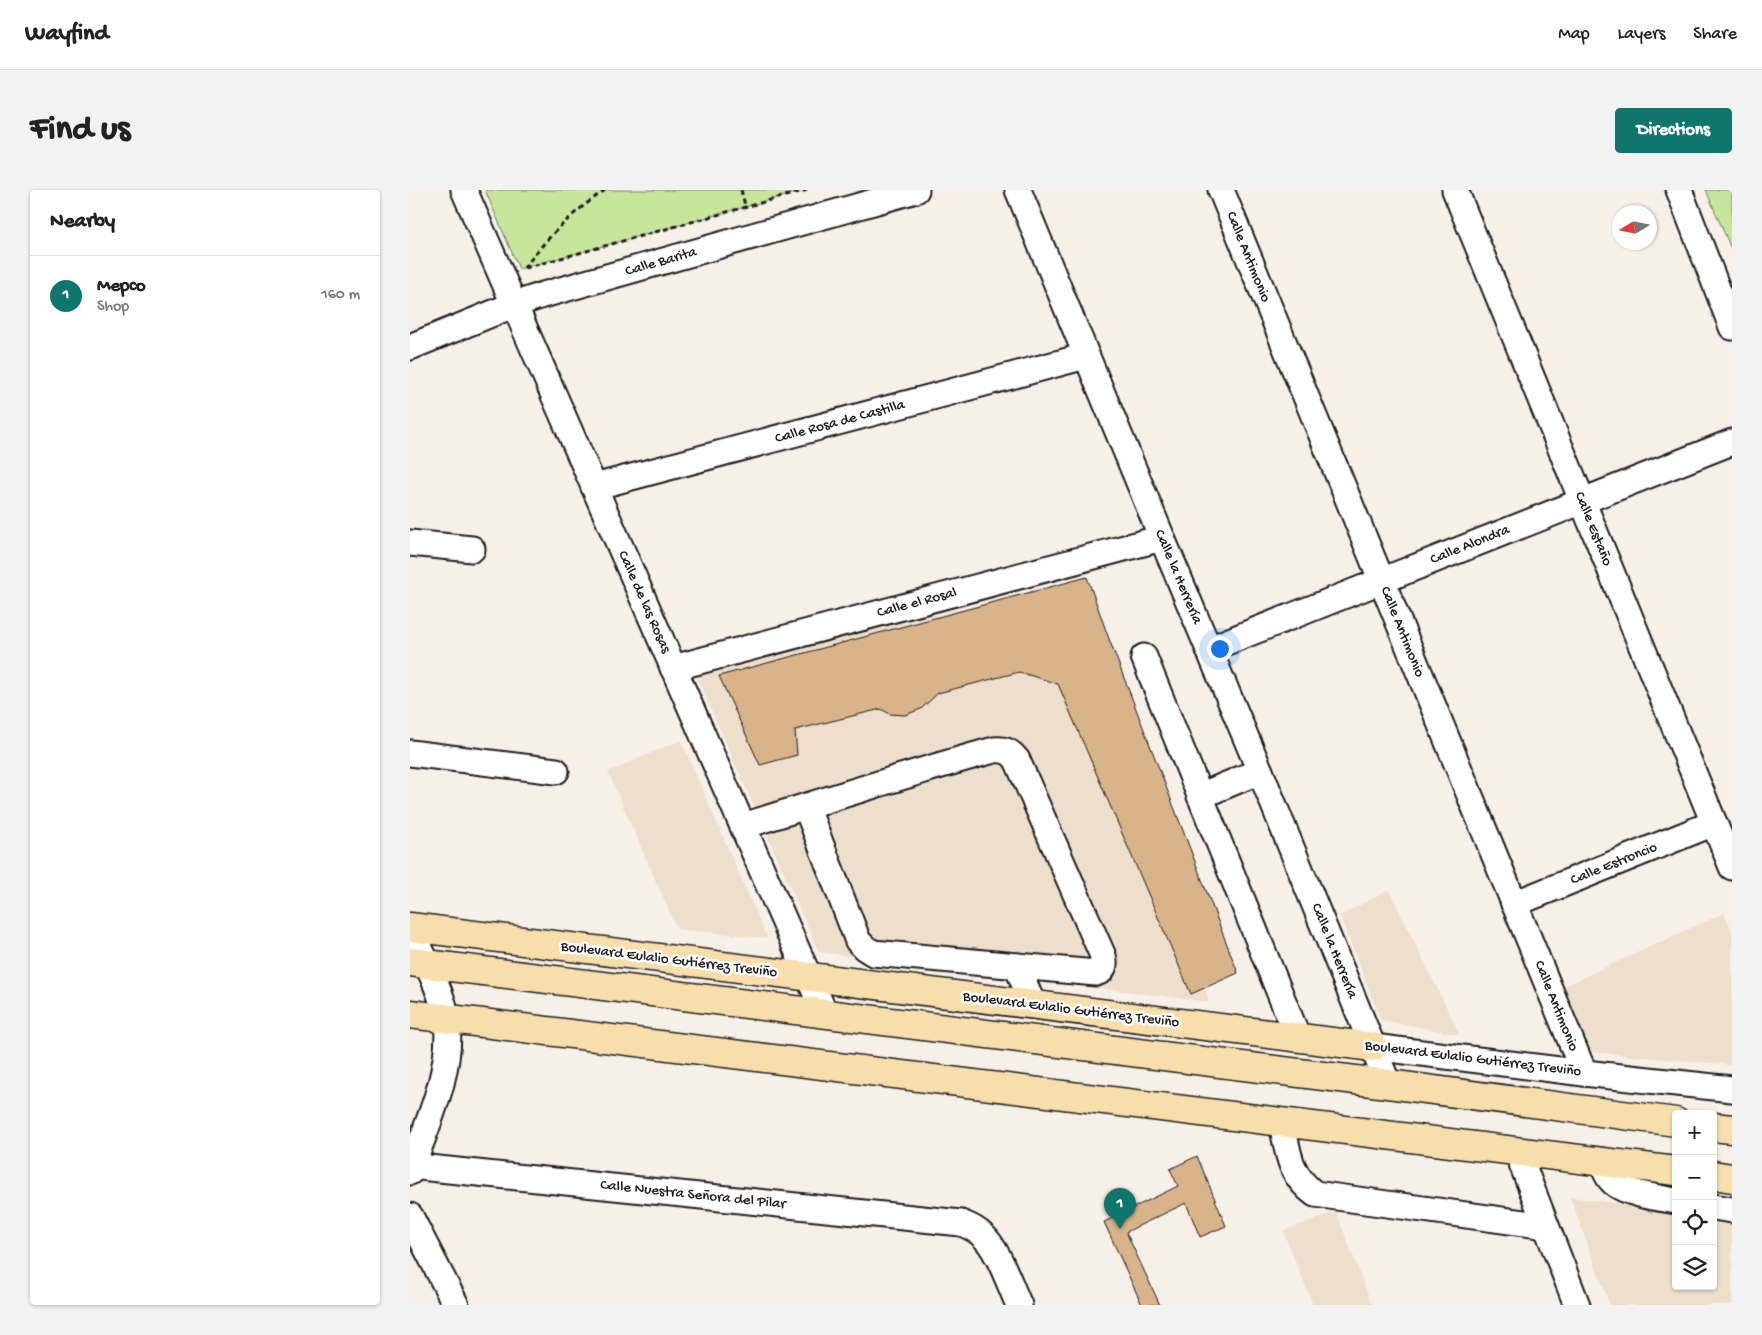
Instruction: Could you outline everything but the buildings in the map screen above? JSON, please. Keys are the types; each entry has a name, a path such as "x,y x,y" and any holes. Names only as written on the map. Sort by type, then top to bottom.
{"main road":[{"name":"Boulevard Eulalio Gutiérrez Treviño","path":"410,927 1373,1047"},
{"path":"418,963 1388,1084 1672,1121"},
{"path":"410,1014 1672,1171"},
{"path":"1717,1127 1732,1129"},
{"path":"1717,1176 1732,1178"}],"street":[{"name":"Calle de las Rosas","path":"464,190 826,1014"},
{"name":"Calle Barita","path":"410,347 513,305 543,295 916,190"},
{"name":"Calle la Herrería","path":"1018,190 1388,1084"},
{"name":"Calle Antimonio","path":"1221,190 1584,1073"},
{"name":"Calle Estaño","path":"1455,190 1732,867"},
{"path":"1679,190 1732,327"},
{"name":"Calle Rosa de Castilla","path":"594,488 1086,356"},
{"name":"Calle Alondra","path":"1209,649 1732,442"},
{"name":"Calle el Rosal","path":"673,668 1162,538"},
{"path":"410,543 472,549"},
{"path":"1144,657 1298,1038"},
{"path":"743,826 806,806 994,750 1003,749 1010,752 1017,760 1105,962 1101,971 1096,973 873,953 865,948 855,934 806,806"},
{"path":"410,753 556,771"},
{"path":"1200,796 1260,771"},
{"name":"Calle Estroncio","path":"1514,904 1714,823"},
{"path":"410,927 418,963 438,989 447,1019 446,1052 440,1084 411,1168"},
{"path":"1017,966 1033,1005"},
{"name":"Boulevard Eulalio Gutiérrez Treviño","path":"1373,1047 1732,1089"},
{"path":"1282,1123 1290,1160 1296,1176 1305,1187 1315,1194 1546,1226"},
{"path":"1517,1152 1577,1305"},
{"path":"1603,1162 1607,1174 1615,1184 1630,1191 1672,1200"},
{"name":"Calle Nuestra Señora del Pilar","path":"411,1168 961,1223 974,1228 984,1236 993,1248 1019,1305"},
{"path":"1717,1208 1732,1210"},
{"path":"410,1216 456,1305"}],"path":[{"path":"524,268 552,233 605,190"},
{"path":"519,269 807,190"}],"shaded area":[{"path":"1087,577 1109,639 1238,973 1205,988 1209,1002 819,952 695,673"},
{"path":"681,740 767,938 677,929 608,772"},
{"path":"1389,890 1460,1035 1381,1020 1340,916"},
{"path":"1724,913 1732,931 1732,1065 1582,1051 1558,989"},
{"path":"1570,1197 1672,1210 1672,1290 1717,1290 1717,1216 1732,1218 1732,1305 1610,1305"},
{"path":"1336,1212 1372,1305 1313,1305 1283,1231"}],"green space":[{"path":"485,190 807,190 519,269"},
{"path":"1706,190 1732,190 1732,251"}],"place":[{"name":"Mepco","path":"1120,1229"}]}
